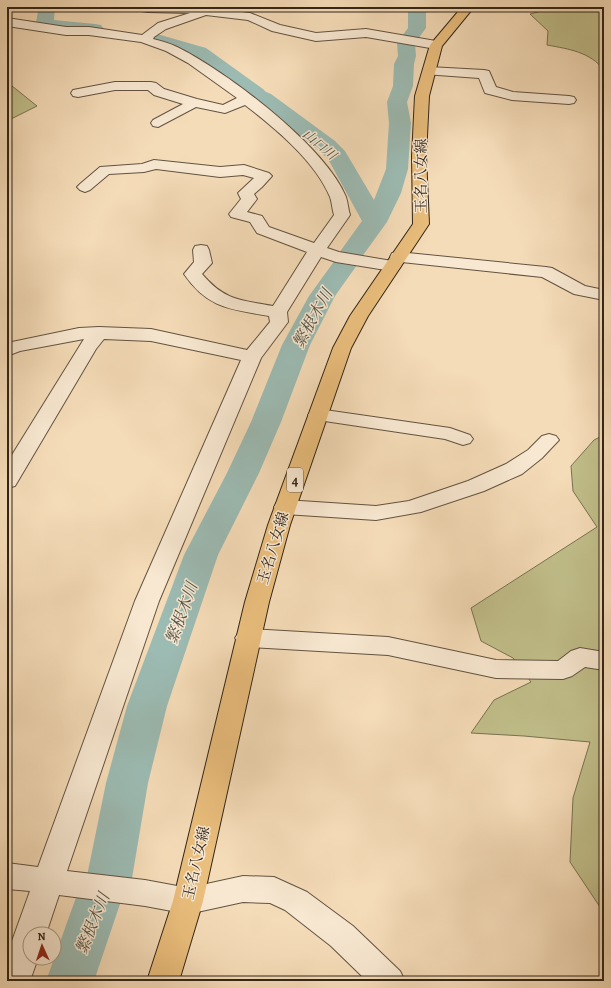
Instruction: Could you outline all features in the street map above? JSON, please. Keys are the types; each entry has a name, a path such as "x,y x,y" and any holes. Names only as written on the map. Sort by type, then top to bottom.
{"main road":[{"name":"玉名八女線","path":"163,981 188,901 256,602 287,502 342,348 359,316 421,224 419,156 422,96 429,71 427,43 468,7"}],"street":[{"path":"132,7 148,9 186,9 250,17 276,28 310,37 366,33 427,43"},
{"path":"147,39 148,35 162,26 204,12"},
{"path":"7,22 66,31 89,31 147,39 147,41 173,50 226,82 289,134 320,168 338,197 342,215 304,268 278,312 279,322 252,357 147,601 33,926"},
{"path":"429,71 484,74 490,90 512,96 569,100"},
{"path":"78,93 115,86 150,86 159,92 194,103 225,109 246,99"},
{"path":"158,123 194,103"},
{"path":"85,187 105,170 144,168 154,164 220,172 244,170 264,176 246,193 249,198 237,214 256,219 262,230 336,257 546,272 580,290 604,295"},
{"path":"201,250 202,263 193,274 207,291 230,304 278,312"},
{"path":"7,350 15,346 79,334 99,333 150,335 252,357"},
{"path":"7,481 88,347 99,333"},
{"path":"318,415 450,434 464,439"},
{"path":"287,502 376,513 413,508 476,486 514,469 535,454 549,440"},
{"path":"287,502 305,499 347,500"},
{"path":"248,638 388,646 496,669 563,670 580,657 604,661"},
{"path":"7,876 145,893 188,901 243,889 274,890 296,901 342,936 389,981"},
{"path":"14,981 22,958"}],"shaded area":[{"path":"557,7 604,7 604,70 586,55 547,45 548,31 530,14"},
{"path":"7,82 37,106 11,119 7,118"},
{"path":"604,435 604,913 570,862 573,798 590,742 471,733 494,700 531,682 513,658 481,641 471,608 597,527 573,491 571,466 594,440"}],"waterway":[{"name":"山口川","path":"44,7 47,8 45,23 59,27 95,29"},
{"name":"繁根木川","path":"374,221 389,193 397,169 400,123 397,102 403,86 404,64 407,56 406,43 417,28 417,7"},
{"name":"山口川","path":"150,37 199,52 256,93"},
{"name":"山口川","path":"264,98 327,146 337,156 374,221"},
{"name":"繁根木川","path":"352,253 374,221"},
{"name":"繁根木川","path":"70,981 101,892 108,884 127,783 147,706 201,555 243,473 266,422 296,345 322,296 344,265"}]}
